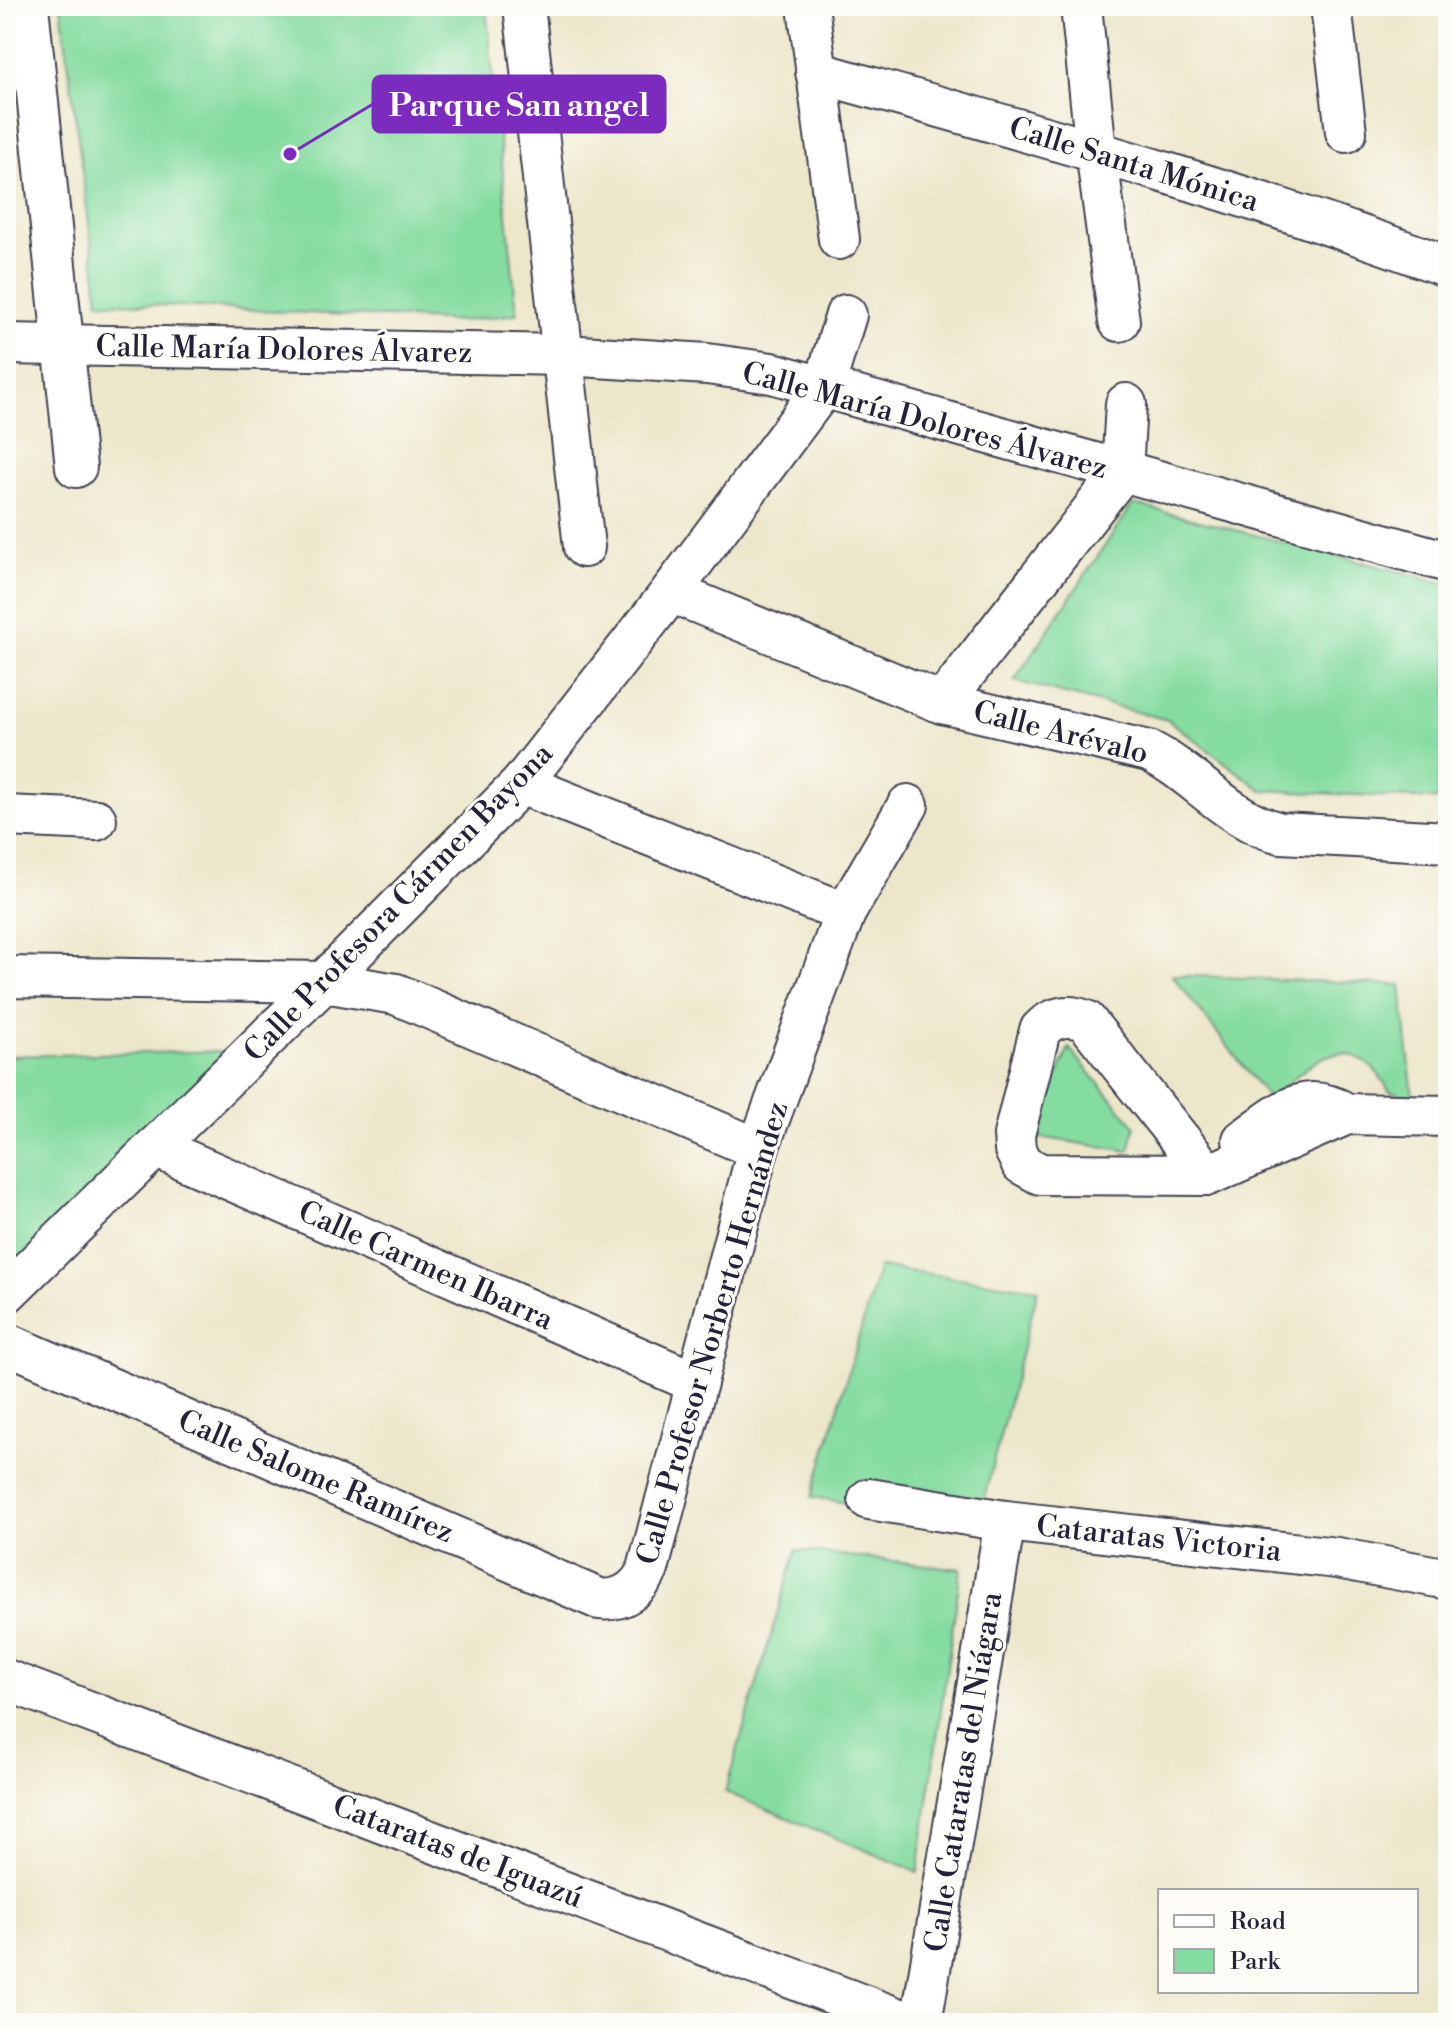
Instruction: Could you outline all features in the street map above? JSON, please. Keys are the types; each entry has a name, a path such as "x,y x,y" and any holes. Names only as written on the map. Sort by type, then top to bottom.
{"street":[{"path":"28,6 76,467"},
{"path":"524,6 584,547"},
{"path":"808,6 839,239"},
{"path":"1081,6 1096,151 1119,321"},
{"path":"1331,6 1346,132"},
{"name":"Calle Santa Mónica","path":"816,72 1096,151 1341,227 1448,267"},
{"name":"Calle Profesora Cármen Bayona","path":"6,1293 521,784 671,592 824,387 846,315"},
{"name":"Calle María Dolores Álvarez","path":"6,344 565,355 720,366 772,373 1448,562"},
{"path":"942,703 1122,472 1126,404"},
{"name":"Calle Arévalo","path":"671,592 942,703 1149,751 1165,759 1260,828 1281,833 1448,842"},
{"path":"521,784 845,913"},
{"name":"Calle Profesor Norberto Hernández","path":"626,1595 643,1580 648,1569 758,1149 845,913 908,805"},
{"path":"6,816 96,820"},
{"path":"6,977 324,982 396,994 758,1149"},
{"path":"1206,1172 1086,1021 1070,1016 1043,1026 1014,1135 1015,1150 1022,1164 1040,1174 1206,1172 1292,1106 1320,1102 1347,1114 1448,1116"},
{"name":"Calle Carmen Ibarra","path":"155,1147 697,1383"},
{"name":"Calle Salome Ramírez","path":"6,1343 599,1599 616,1599 626,1595"},
{"name":"Cataratas Victoria","path":"869,1499 1005,1521 1337,1558 1448,1579"},
{"name":"Calle Cataratas del Niágara","path":"921,2023 1005,1521"},
{"name":"Cataratas de Iguazú","path":"6,1680 910,2023"}],"green space":[{"path":"61,6 486,6 517,314 462,321 99,302"},
{"path":"1133,504 1448,584 1448,800 1262,790 1168,720 1014,681"},
{"path":"1172,975 1401,985 1413,1098 1389,1091 1378,1074 1363,1060 1334,1054 1317,1061 1269,1099"},
{"path":"1069,1048 1135,1126 1129,1151 1032,1136"},
{"path":"235,1051 6,1273 6,1056"},
{"path":"879,1267 1038,1289 977,1526 812,1497"},
{"path":"796,1550 961,1569 918,1872 725,1792"}],"place":[{"name":"Parque San angel","path":"290,154"}]}
